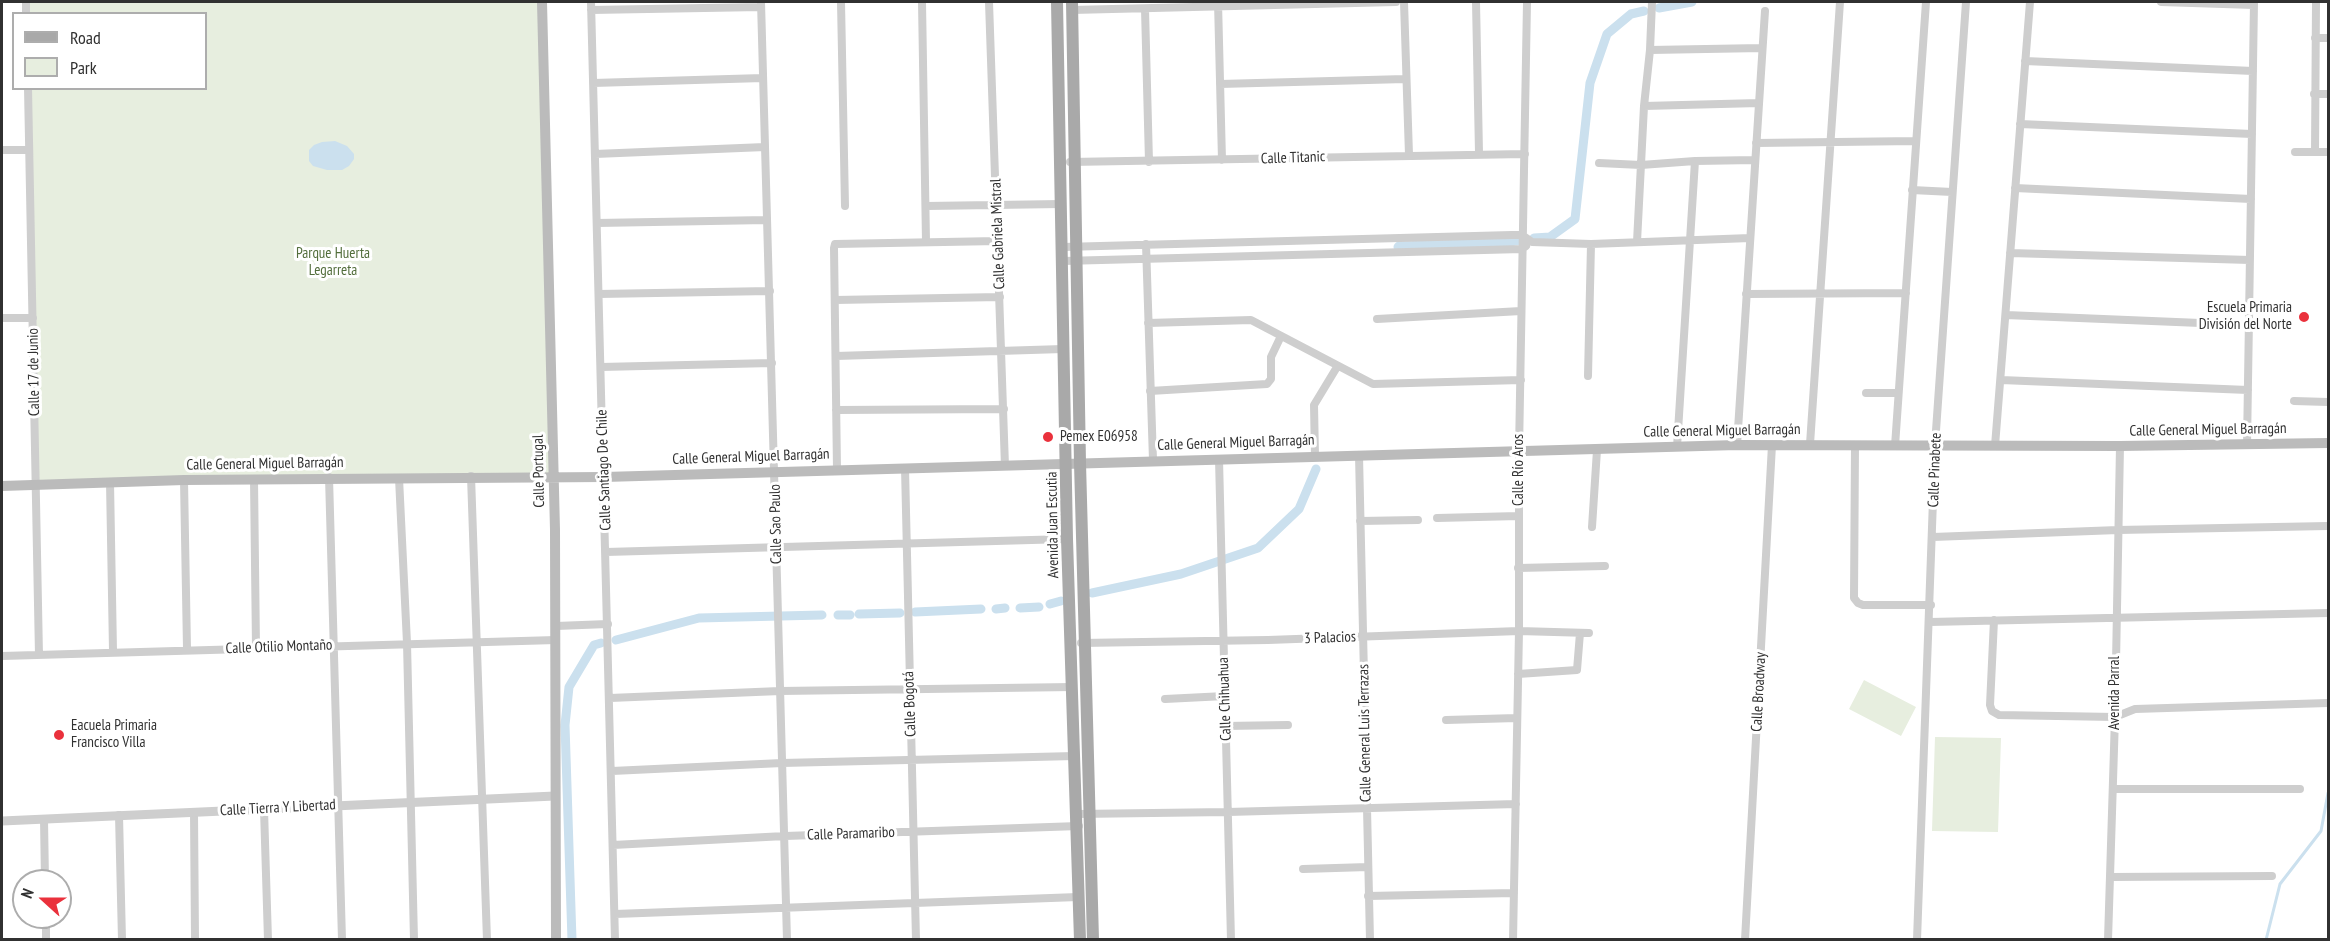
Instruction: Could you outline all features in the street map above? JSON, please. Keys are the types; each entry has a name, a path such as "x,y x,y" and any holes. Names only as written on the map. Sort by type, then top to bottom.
{"main road":[{"name":"Calle Portugal","path":"542,2 554,478 556,939"},
{"name":"Avenida Juan Escutia","path":"1057,2 1070,626 1075,756 1093,939"},
{"name":"Avenida Juan Escutia","path":"1072,6 1085,625 1083,820 1078,897 1080,939"},
{"name":"Calle General Miguel Barragán","path":"2,486 254,478 604,477 1737,445 2120,446 2328,443"},
{"path":"1069,591 1084,591"},
{"path":"1070,626 1085,625"}],"street":[{"name":"Calle Santiago De Chile","path":"591,2 615,939"},
{"path":"841,2 845,206"},
{"path":"922,2 926,242"},
{"name":"Calle Gabriela Mistral","path":"989,2 1005,466"},
{"path":"1072,6 1145,9 1218,4 1396,2"},
{"path":"1404,2 1409,155"},
{"path":"1476,2 1479,153"},
{"name":"Calle Río Aros","path":"1513,939 1527,2"},
{"path":"1637,242 1652,2"},
{"path":"1810,444 1840,2"},
{"path":"1895,446 1926,2"},
{"name":"Calle Pinabete","path":"1917,939 1931,605 1935,445 1966,2"},
{"path":"1995,446 2030,2"},
{"path":"2160,2 2254,3 2247,445"},
{"path":"2314,152 2316,2"},
{"path":"591,10 761,4"},
{"name":"Calle Sao Paulo","path":"761,4 787,939"},
{"path":"1218,4 1222,160"},
{"path":"1145,9 1149,162"},
{"path":"1737,445 1765,11"},
{"path":"2315,38 2328,38"},
{"path":"1650,50 1762,48"},
{"path":"2025,61 2253,71"},
{"path":"593,83 763,78"},
{"path":"1220,84 1405,79"},
{"name":"Calle 17 de Junio","path":"28,90 39,655"},
{"path":"2314,94 2328,94"},
{"path":"1644,106 1759,103"},
{"path":"2020,124 2252,134"},
{"path":"1756,143 1916,141"},
{"path":"595,154 765,147"},
{"path":"2,150 29,150"},
{"path":"2295,152 2328,152"},
{"name":"Calle Titanic","path":"1061,163 1479,153 1525,154"},
{"path":"1599,163 1641,165 1755,160"},
{"path":"1677,447 1695,161"},
{"path":"2015,188 2251,199"},
{"path":"1912,190 1952,192"},
{"path":"926,206 1061,204"},
{"path":"597,223 767,220"},
{"path":"1063,247 1522,235 1532,242 1591,244 1750,238"},
{"path":"1379,252 1380,238"},
{"path":"837,470 834,248 836,244 998,241"},
{"path":"1278,241 1278,255"},
{"path":"1063,261 1522,249 1532,242"},
{"path":"1146,244 1153,460"},
{"path":"1588,376 1591,244"},
{"path":"2010,253 2250,260"},
{"path":"599,294 770,291"},
{"path":"1746,294 1906,293"},
{"path":"835,300 1000,297"},
{"path":"1377,319 1521,311"},
{"path":"2006,315 2249,325"},
{"path":"2,318 33,318"},
{"path":"1148,323 1248,320 1337,367 1378,385 1521,380"},
{"path":"1150,391 1267,384 1270,379 1272,354 1281,336"},
{"path":"836,356 1063,349"},
{"path":"601,367 772,363"},
{"path":"1315,456 1314,405 1337,367"},
{"path":"2001,380 2248,390"},
{"path":"1866,393 1898,393"},
{"path":"2294,401 2328,402"},
{"path":"836,410 1004,409"},
{"name":"Calle Broadway","path":"1745,939 1772,445"},
{"path":"1855,446 1853,590 1856,601 1863,605 1931,605"},
{"name":"Avenida Parral","path":"2109,939 2120,446"},
{"path":"1592,527 1597,450"},
{"name":"Calle General Luis Terrazas","path":"1359,455 1370,939"},
{"name":"Calle Chihuahua","path":"1219,459 1231,939"},
{"name":"Calle Bogotá","path":"904,468 916,939"},
{"path":"471,476 487,939"},
{"path":"329,477 342,939"},
{"path":"254,478 256,648"},
{"path":"399,478 407,643 414,939"},
{"path":"184,480 187,649"},
{"path":"110,482 113,651"},
{"path":"1437,518 1519,516"},
{"path":"1360,521 1418,520"},
{"path":"1933,537 2118,530 2328,526"},
{"path":"606,552 1067,539"},
{"path":"1518,568 1605,566"},
{"path":"1930,622 2328,614"},
{"path":"1994,620 1990,705 1994,714 2115,717 2135,709 2328,704"},
{"path":"556,626 608,624"},
{"name":"3 Palacios","path":"1071,643 1519,632 1585,633 1577,670 1518,674"},
{"name":"Calle Otilio Montaño","path":"2,656 556,640"},
{"path":"610,698 780,691 1073,687"},
{"path":"1165,699 1225,696"},
{"path":"1446,720 1517,718"},
{"path":"1225,726 1288,725"},
{"path":"612,771 782,763 1075,756"},
{"path":"2114,789 2300,789"},
{"name":"Calle Tierra Y Libertad","path":"2,821 555,796"},
{"name":"Calle Paramaribo","path":"613,845 913,831 1228,812 1516,804"},
{"path":"264,809 268,939"},
{"path":"194,812 195,939"},
{"path":"120,815 122,939"},
{"path":"44,819 45,869"},
{"path":"1303,869 1368,867"},
{"path":"2111,877 2272,876"},
{"path":"1368,896 1514,893"},
{"path":"615,914 1078,897"}],"green space":[{"name":"Parque Huerta Legarreta","path":"26,2 542,2 554,478 36,486 28,90 207,90 207,12 26,12"},
{"path":"1864,680 1916,707 1901,736 1849,709"},
{"path":"1935,737 2001,738 1998,832 1932,831"}],"water":[{"path":"335,141 347,146 354,154 354,159 349,166 342,170 327,170 313,166 309,161 309,150 322,142"}],"waterway":[{"path":"1659,8 1692,2"},
{"path":"1534,238 1550,237 1575,219 1590,83 1607,34 1631,14 1644,11"},
{"path":"1398,247 1502,243 1522,240"},
{"path":"1092,593 1181,574 1258,548 1299,509 1316,469"},
{"path":"1050,604 1061,601"},
{"path":"1020,608 1039,607"},
{"path":"996,609 1005,608"},
{"path":"915,612 981,609"},
{"path":"859,614 900,613"},
{"path":"616,640 699,618 822,615"},
{"path":"838,615 850,615"},
{"path":"572,940 565,725 569,687 594,645 601,643"},
{"path":"2266,940 2280,884 2321,831 2328,793"}],"place":[{"name":"Escuela Primaria División del Norte","path":"2304,317"},
{"name":"Pemex E06958","path":"1048,437"},
{"name":"Eacuela Primaria Francisco Villa","path":"59,735"}]}
